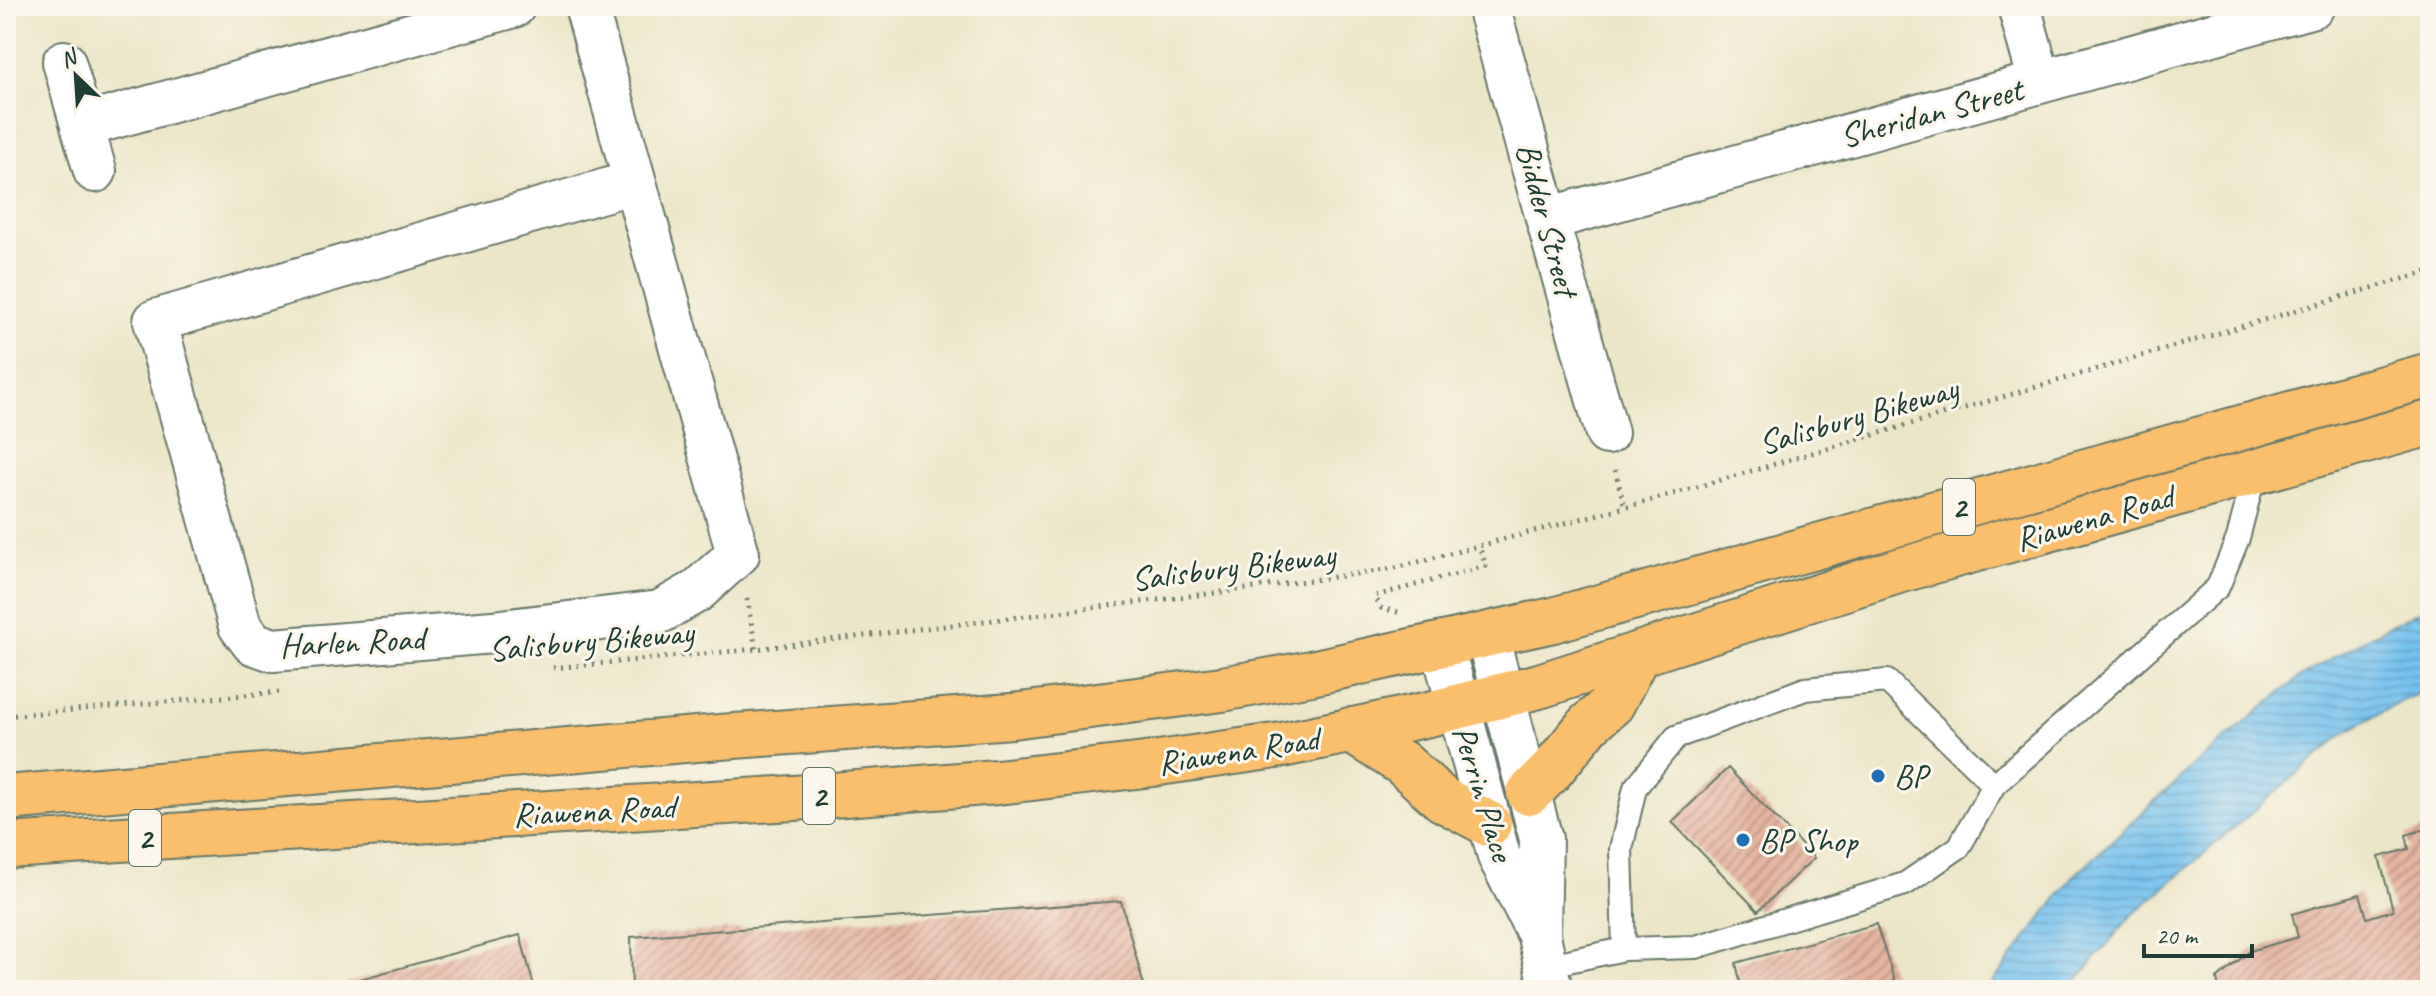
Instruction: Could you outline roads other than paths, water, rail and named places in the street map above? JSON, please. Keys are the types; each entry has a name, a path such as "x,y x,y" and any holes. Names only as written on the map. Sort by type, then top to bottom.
{"highway":[{"name":"Riawena Road","path":"6,798 1012,716 1222,689 1311,673 1568,616 2430,375"},
{"name":"Riawena Road","path":"6,846 981,784 1282,745 1502,697 1898,571 2430,423"},
{"path":"1529,793 1589,724 1612,704 1637,656"},
{"path":"1350,730 1402,763 1442,799 1489,824"}],"street":[{"path":"82,126 514,6"},
{"name":"Harlen Road","path":"586,6 738,554 697,591 660,612 493,632 288,649 273,650 253,643 240,626 155,321 634,182"},
{"name":"Bidder Street","path":"1488,6 1607,433"},
{"path":"2019,6 2040,82"},
{"name":"Sheridan Street","path":"1548,219 2313,6"},
{"path":"64,62 95,171"},
{"name":"Perrin Place","path":"1487,635 1541,839 1545,964"},
{"name":"Perrin Place","path":"1442,645 1499,856 1545,964"}],"lane":[{"path":"1545,964 1624,949 1696,947 1905,884 1959,847 1994,785 2218,587 2238,538 2255,472"},
{"path":"1624,949 1621,849 1635,788 1676,737 1805,689 1887,681 1994,785"}],"water":[{"path":"2430,606 2430,689 2347,731 2130,917 2069,990 1987,990 2074,876 2195,764 2300,677"}],"place":[{"name":"BP","path":"1878,776"},
{"name":"BP Shop","path":"1743,840"}]}
